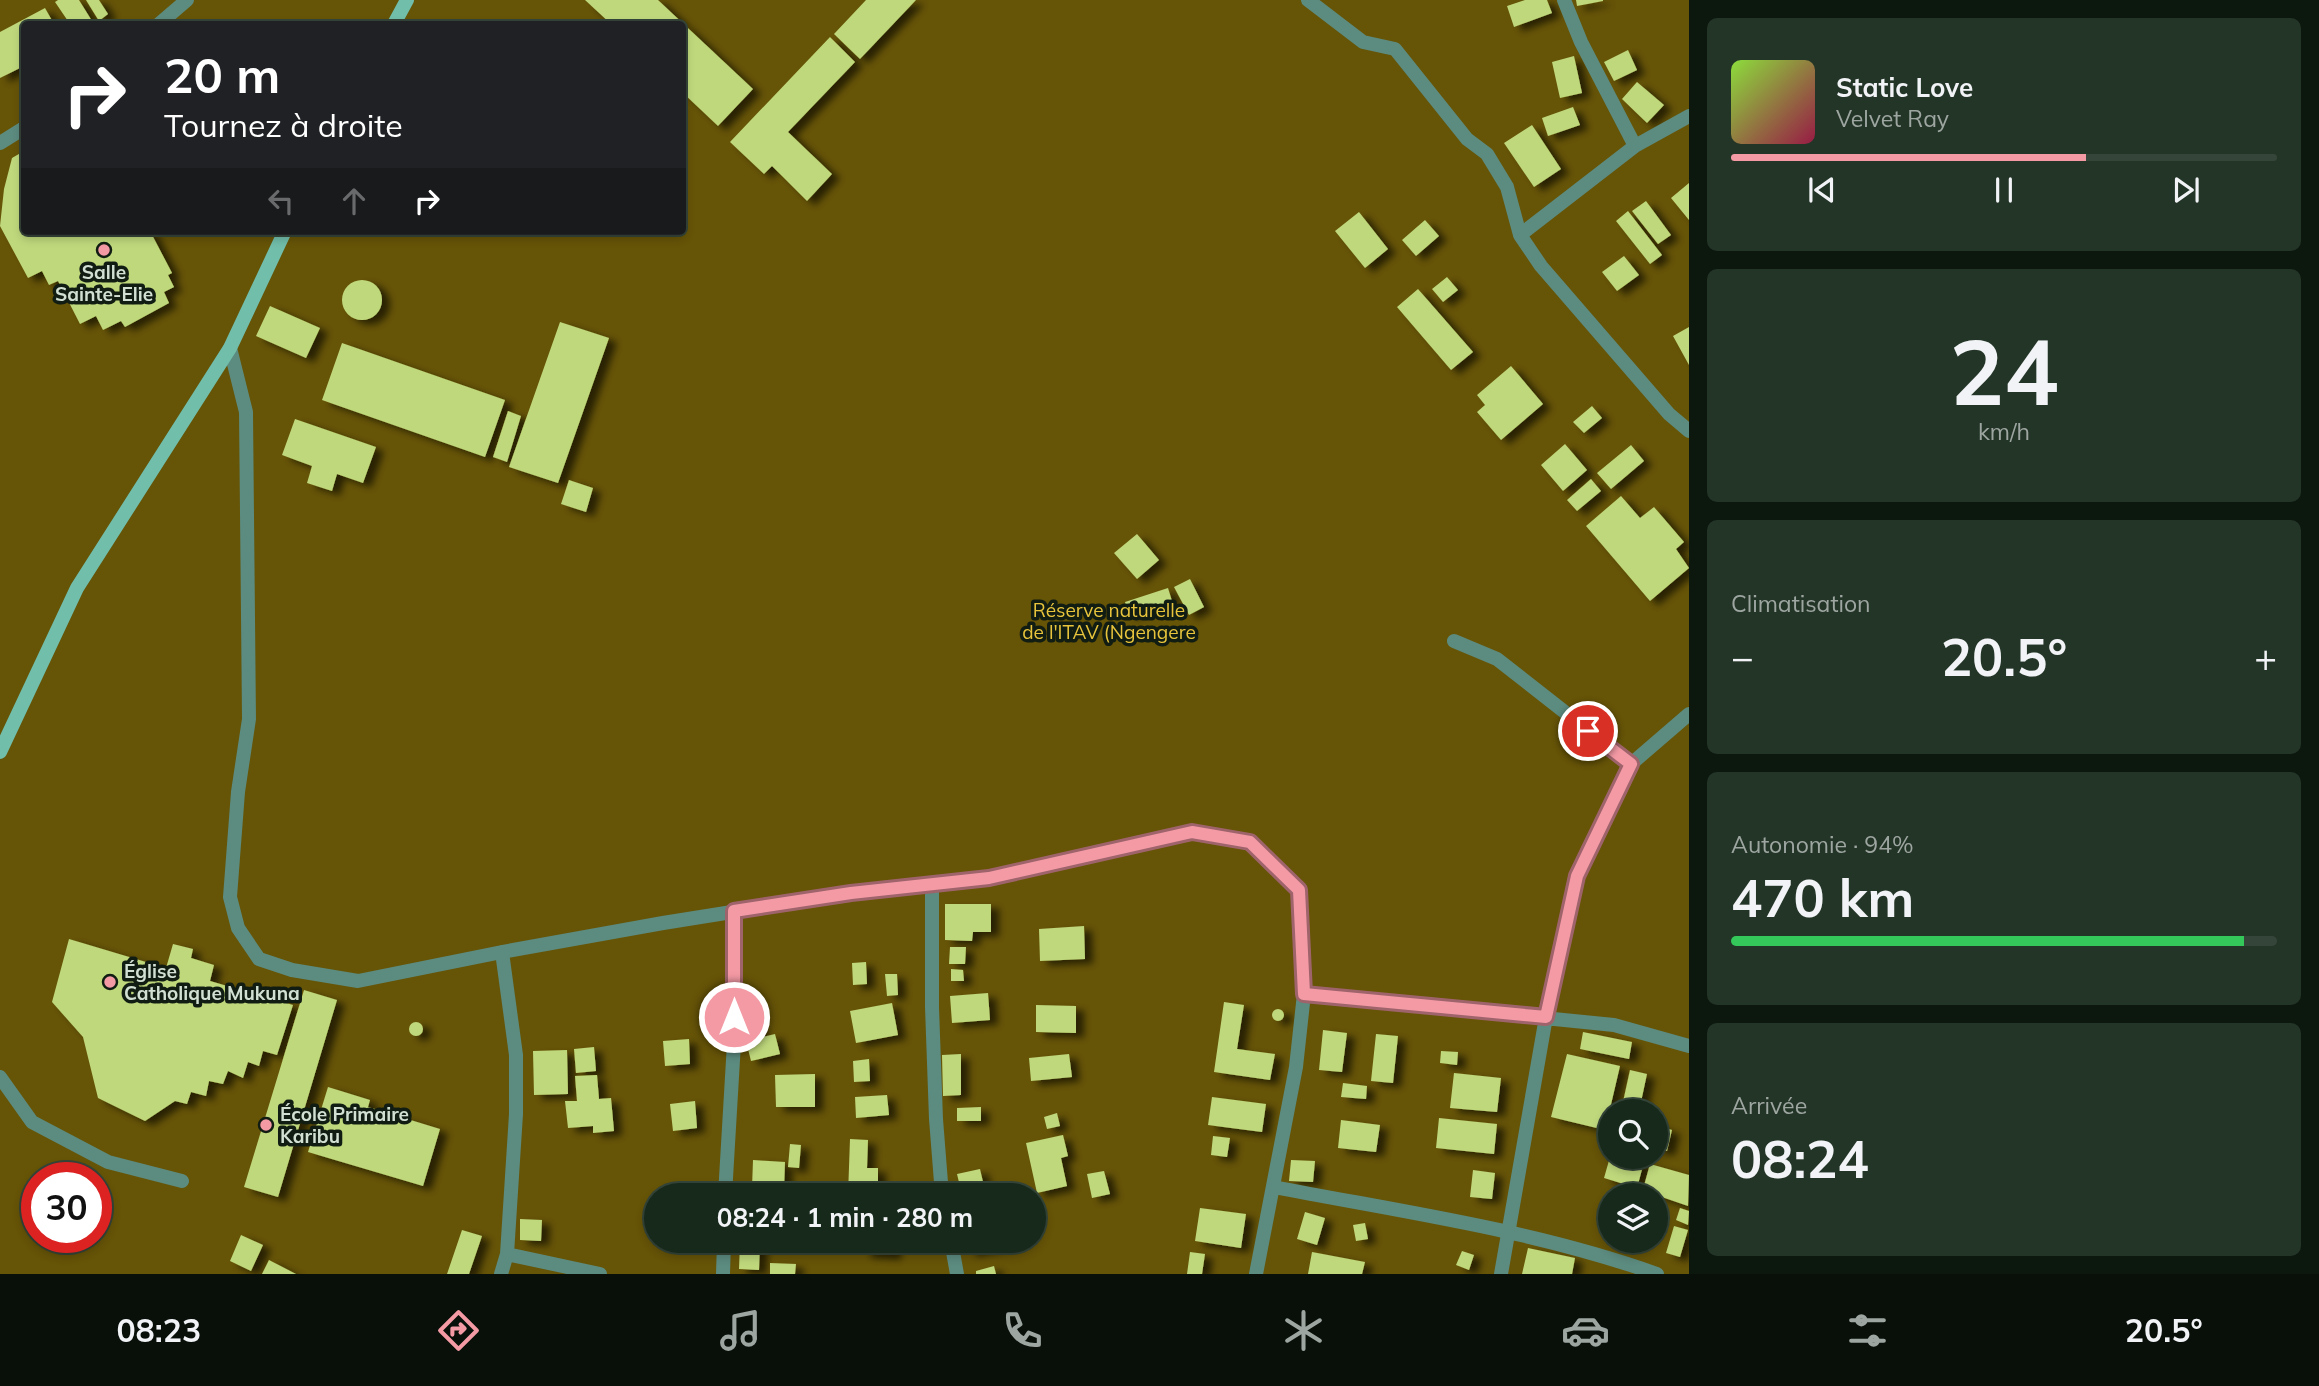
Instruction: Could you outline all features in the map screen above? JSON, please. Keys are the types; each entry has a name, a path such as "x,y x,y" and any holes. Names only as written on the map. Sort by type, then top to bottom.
{"street":[{"path":"162,21 187,0"},
{"path":"396,21 407,0"},
{"path":"1308,0 1363,42 1395,49 1467,139 1487,154 1507,187 1520,235 1541,265 1669,414 1689,431"},
{"path":"1564,0 1581,42 1635,146"},
{"path":"1520,235 1635,146 1689,116"},
{"path":"0,143 21,130"},
{"path":"0,752 77,588 230,348 283,235"},
{"path":"230,348 246,412 249,719 238,792 230,897 238,928 259,959 292,970 358,981 502,952 734,911 851,893 989,878 1192,832 1250,842 1299,890 1304,994 1296,1067 1256,1274"},
{"path":"1454,640 1497,659 1631,764"},
{"path":"1501,1274 1546,1017 1577,876 1631,764 1689,714"},
{"path":"932,884 932,1007 941,1183"},
{"path":"727,1183 734,1044 734,911"},
{"path":"501,1274 507,1254 516,1114 516,1055 502,952"},
{"path":"1304,994 1614,1025 1689,1046"},
{"path":"0,1077 32,1122 108,1162 182,1181"},
{"path":"1274,1187 1507,1232 1603,1255 1657,1274"},
{"path":"723,1274 724,1253"},
{"path":"953,1253 957,1274"},
{"path":"507,1254 600,1274"}],"green space":[{"name":"Réserve naturelle de l'ITAV (Ngengere","path":"0,0 1689,0 1689,1274 0,1274"}],"building":[{"path":"79,0 92,21 68,21 55,2"},
{"path":"86,0 99,0 108,14 99,21"},
{"path":"585,0 658,0 680,21 608,21"},
{"path":"866,0 916,0 860,59 834,34"},
{"path":"1525,0 1547,0 1552,13 1514,27 1507,6"},
{"path":"1576,0 1603,0 1603,1 1577,6"},
{"path":"45,8 52,21 21,21 21,68 0,78 0,32"},
{"path":"686,26 753,89 718,126 686,96"},
{"path":"830,37 855,62 788,132 832,174 807,201 772,166 764,174 730,142"},
{"path":"1628,50 1637,70 1614,81 1604,62"},
{"path":"1574,56 1582,93 1560,98 1552,62"},
{"path":"1637,82 1664,105 1647,123 1622,99"},
{"path":"1573,107 1580,125 1548,136 1542,118"},
{"path":"1532,125 1561,169 1534,187 1504,143"},
{"path":"21,153 21,235 152,235 172,273 168,275 174,287 164,292 169,303 125,327 121,321 103,330 96,316 80,324 58,281 49,285 42,271 28,278 0,226 4,189 12,158"},
{"path":"1689,183 1689,220 1671,198"},
{"path":"1646,201 1671,235 1658,244 1632,211"},
{"path":"1628,211 1662,255 1650,264 1616,221"},
{"path":"1359,212 1388,249 1365,268 1335,231"},
{"path":"1425,220 1439,236 1416,256 1402,240"},
{"path":"1624,256 1639,275 1617,291 1602,272"},
{"path":"1447,277 1458,290 1443,302 1432,289"},
{"path":"362,280 370,281 376,286 381,292 381,308 376,314 370,319 362,320 354,319 348,314 343,308 342,300 343,292 348,286 354,281"},
{"path":"1418,289 1473,352 1451,370 1397,307"},
{"path":"270,306 320,328 306,358 256,336"},
{"path":"560,322 609,338 558,483 509,467"},
{"path":"1689,327 1689,365 1673,336"},
{"path":"342,343 505,400 485,457 322,400"},
{"path":"1511,366 1543,404 1501,440 1477,412 1485,405 1477,395"},
{"path":"1592,406 1602,418 1584,433 1573,422"},
{"path":"508,411 521,416 507,462 493,457"},
{"path":"295,419 376,447 363,483 337,474 332,491 307,483 312,466 282,455"},
{"path":"1565,444 1587,470 1563,491 1541,465"},
{"path":"1631,445 1644,461 1611,489 1597,473"},
{"path":"1591,479 1601,491 1577,511 1567,500"},
{"path":"569,480 593,488 586,512 561,504"},
{"path":"1621,496 1640,518 1654,507 1684,542 1676,549 1689,568 1650,601 1586,526"},
{"path":"1137,534 1159,560 1137,579 1114,553"},
{"path":"1190,579 1204,607 1189,615 1174,587"},
{"path":"1168,588 1172,601 1128,615 1125,602"},
{"path":"945,904 991,904 991,932 973,932 972,941 945,940"},
{"path":"1084,926 1085,959 1040,961 1039,929"},
{"path":"69,939 166,968 173,944 193,949 191,958 214,965 210,981 293,1005 277,1055 263,1051 259,1066 248,1062 243,1078 228,1071 223,1084 209,1081 206,1096 191,1092 187,1104 175,1101 145,1121 98,1098 83,1037 52,1002"},
{"path":"950,947 966,947 965,964 949,964"},
{"path":"866,962 867,984 853,985 852,963"},
{"path":"951,969 963,970 964,981 951,981"},
{"path":"885,974 897,974 898,995 887,996"},
{"path":"304,990 337,1000 278,1197 244,1187"},
{"path":"988,993 990,1020 952,1023 950,996"},
{"path":"1224,1002 1244,1005 1237,1049 1275,1054 1270,1080 1214,1072"},
{"path":"892,1003 898,1035 856,1043 850,1011"},
{"path":"1036,1005 1076,1006 1076,1033 1036,1032"},
{"path":"1278,1009 1284,1015 1278,1021 1272,1015"},
{"path":"413,1022 419,1022 423,1029 419,1036 413,1036 409,1032 409,1026"},
{"path":"757,1022 760,1035 746,1038 742,1025"},
{"path":"1323,1030 1347,1033 1342,1072 1319,1070"},
{"path":"1583,1032 1632,1042 1629,1059 1580,1049"},
{"path":"775,1034 780,1054 751,1061 746,1041"},
{"path":"1376,1034 1398,1036 1393,1083 1371,1081"},
{"path":"689,1039 690,1064 665,1066 663,1041"},
{"path":"594,1047 596,1071 576,1073 574,1049"},
{"path":"567,1050 568,1094 534,1095 533,1051"},
{"path":"1441,1051 1458,1052 1457,1065 1440,1063"},
{"path":"961,1054 961,1095 943,1096 942,1055"},
{"path":"1069,1054 1072,1077 1031,1081 1029,1058"},
{"path":"1567,1054 1620,1066 1612,1099 1598,1099 1598,1128 1551,1117"},
{"path":"869,1059 870,1081 854,1082 853,1061"},
{"path":"1630,1070 1647,1074 1642,1099 1624,1099"},
{"path":"1454,1073 1501,1078 1497,1112 1450,1108"},
{"path":"815,1074 815,1107 776,1107 775,1075"},
{"path":"597,1075 599,1099 611,1098 614,1131 593,1133 593,1126 568,1128 565,1101 577,1101 575,1076"},
{"path":"1343,1083 1367,1086 1366,1099 1341,1097"},
{"path":"328,1087 370,1100 368,1107 440,1129 423,1186 308,1152"},
{"path":"887,1095 889,1115 856,1118 855,1097"},
{"path":"1212,1097 1266,1104 1262,1132 1208,1125"},
{"path":"695,1101 697,1128 673,1131 670,1104"},
{"path":"981,1107 981,1121 957,1121 957,1108"},
{"path":"1057,1113 1060,1126 1047,1129 1044,1117"},
{"path":"1439,1118 1497,1124 1494,1154 1436,1148"},
{"path":"1341,1120 1380,1125 1376,1152 1338,1148"},
{"path":"1668,1129 1672,1130 1668,1147"},
{"path":"1063,1135 1068,1156 1061,1158 1067,1186 1046,1191 1046,1183 1035,1183 1026,1143"},
{"path":"1213,1136 1230,1138 1227,1157 1211,1155"},
{"path":"850,1139 868,1140 867,1168 878,1168 878,1183 848,1183"},
{"path":"790,1144 801,1145 799,1168 788,1167"},
{"path":"753,1160 785,1162 784,1183 752,1183"},
{"path":"1291,1160 1315,1161 1313,1182 1289,1181"},
{"path":"980,1169 983,1183 959,1183 957,1174"},
{"path":"1607,1169 1642,1169 1638,1183 1620,1183 1604,1178"},
{"path":"1649,1169 1668,1169 1689,1175 1688,1206 1668,1199 1668,1183 1645,1183"},
{"path":"1473,1170 1495,1173 1492,1199 1470,1197"},
{"path":"1104,1171 1110,1194 1092,1198 1087,1174"},
{"path":"1200,1208 1246,1214 1241,1248 1195,1241"},
{"path":"1680,1208 1689,1211 1688,1225 1676,1220"},
{"path":"1305,1212 1325,1218 1317,1245 1297,1239"},
{"path":"520,1219 542,1220 541,1241 520,1240"},
{"path":"1365,1223 1368,1239 1356,1241 1353,1225"},
{"path":"1674,1226 1688,1230 1680,1257 1666,1253"},
{"path":"462,1230 482,1236 469,1274 447,1274"},
{"path":"241,1235 263,1245 251,1271 230,1261"},
{"path":"1528,1248 1575,1258 1572,1274 1522,1274"},
{"path":"1462,1251 1474,1255 1469,1270 1456,1265"},
{"path":"1190,1252 1205,1254 1202,1274 1187,1274"},
{"path":"1312,1252 1365,1262 1362,1274 1308,1274"},
{"path":"740,1253 760,1253 759,1270 739,1269"},
{"path":"269,1260 296,1274 262,1274"},
{"path":"770,1263 796,1264 795,1274 770,1274"},
{"path":"994,1266 996,1274 976,1274 976,1271"}],"place":[{"name":"Salle Sainte-Elie","path":"104,250"},
{"name":"Église Catholique Mukuna","path":"110,982"},
{"name":"École Primaire Karibu","path":"266,1125"}],"route":[{"path":"734,1017 734,911 851,893 989,878 1192,832 1250,842 1299,890 1304,994 1546,1017 1577,876 1631,764 1588,731"}]}
